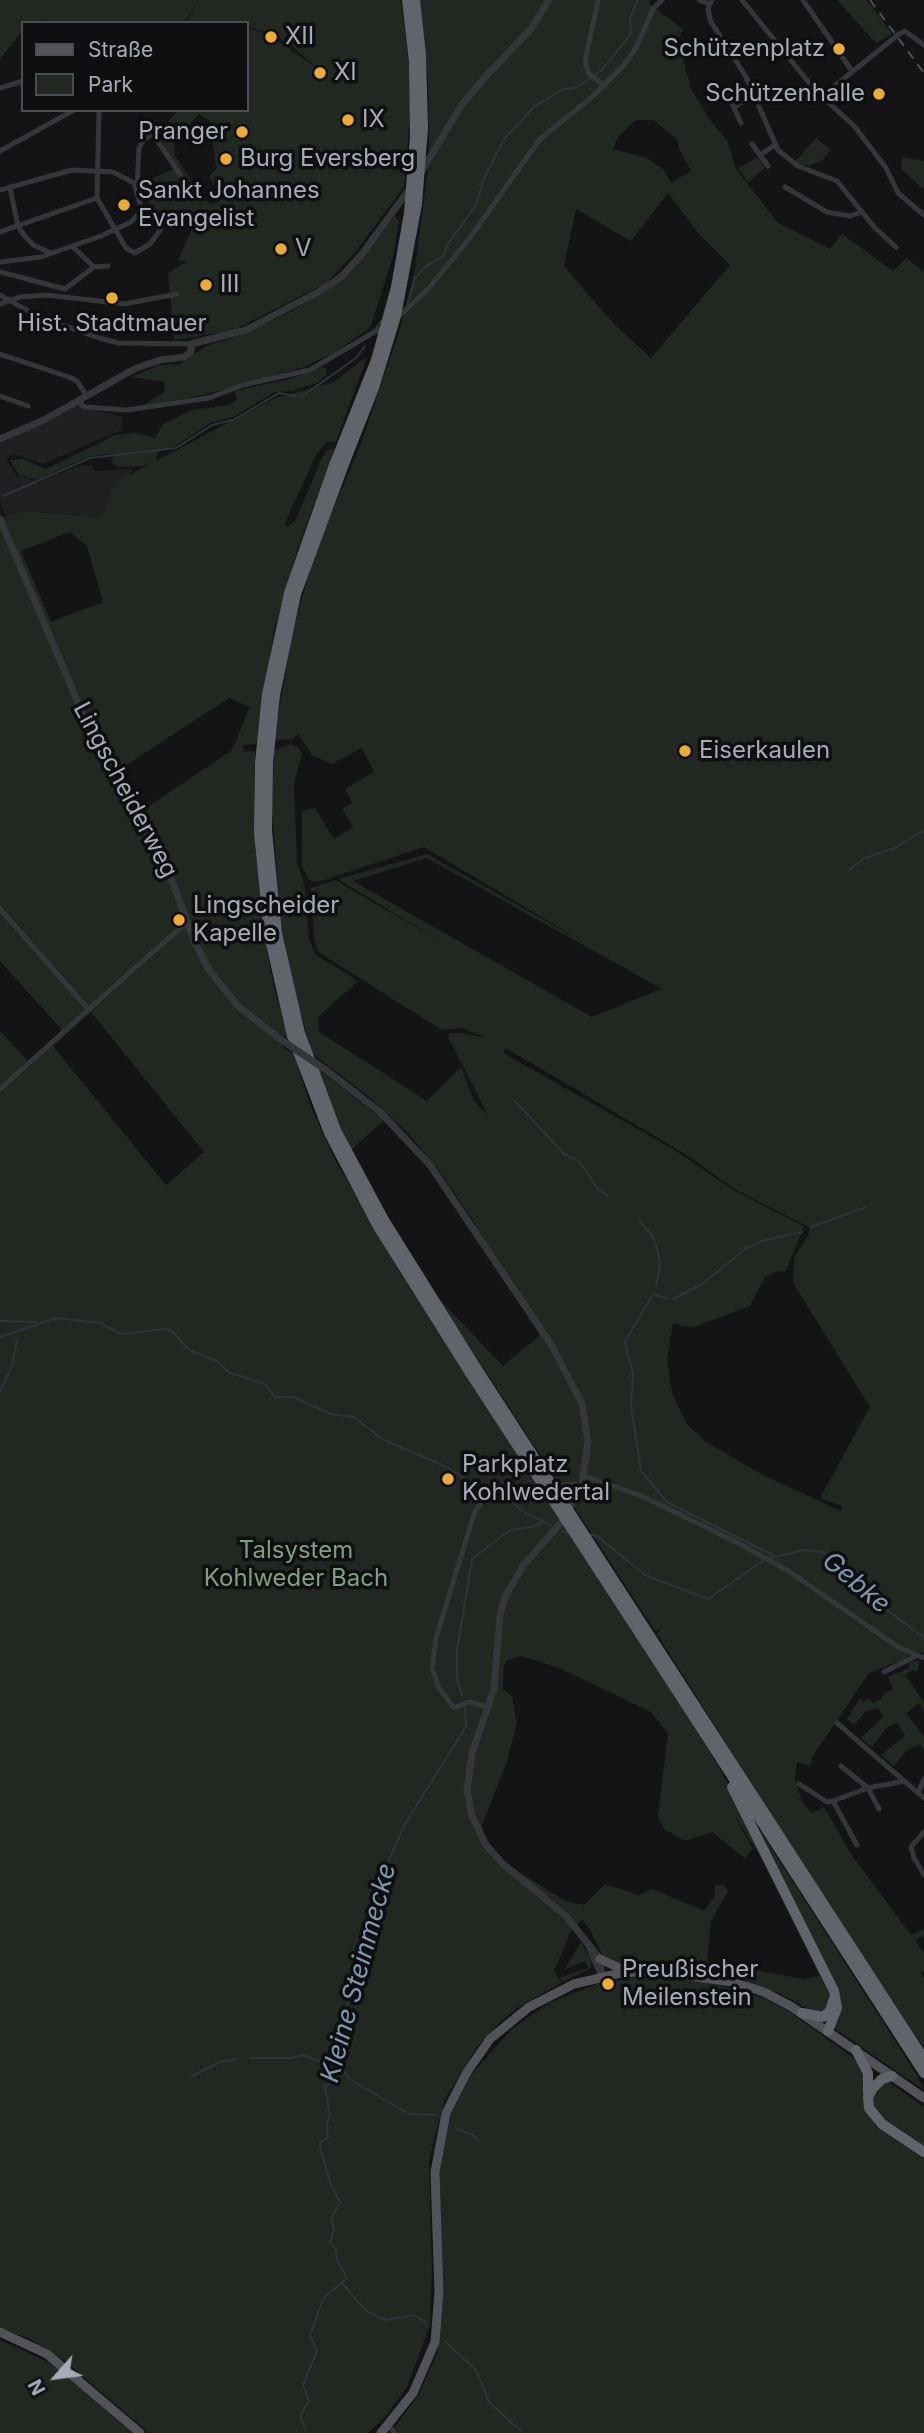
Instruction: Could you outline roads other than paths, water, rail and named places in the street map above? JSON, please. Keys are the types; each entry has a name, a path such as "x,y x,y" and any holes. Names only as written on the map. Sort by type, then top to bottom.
{"highway":[{"path":"407,0 414,62 415,138 409,213 390,311 364,395 334,465 289,593 267,694 260,763 259,820 269,935 292,1036 329,1133 372,1215 924,2059"},
{"path":"415,0 421,55 423,128 417,204 399,303 374,388 296,594 275,695 267,797 269,865 277,933 300,1033 336,1130 391,1232 474,1371"},
{"path":"667,1669 718,1754 924,2073"},
{"path":"718,1754 827,1977 837,2004 828,2031"},
{"path":"802,2013 819,2017 829,2013 833,2000 827,1977"},
{"path":"880,1991 924,2052"},
{"path":"856,2050 869,2073 869,2108 877,2120 924,2152"},
{"path":"868,2097 876,2083 892,2076"}],"main road":[{"path":"600,1959 632,1972"},
{"path":"381,2433 392,2429 413,2393 435,2342 439,2292 435,2172 441,2130 455,2092 491,2039 515,2017 557,1991 602,1976 632,1972 682,1973 732,1982 764,1993 802,2013 924,2098"},
{"path":"0,2332 47,2354 140,2433"}],"street":[{"path":"0,295 37,316 119,343 191,344 234,335 257,326 341,277 401,201 461,106 531,29 549,0"},
{"path":"598,0 585,65 589,74 605,86"},
{"path":"0,354 77,381 83,397 81,405 96,409 127,410 209,398 243,385 310,370 402,314 428,289 469,239 540,139 605,86 633,53 653,9 662,0"},
{"path":"699,0 711,2 710,20 754,95 775,145 791,162 836,181 861,212 896,247"},
{"path":"742,0 821,97 850,121 886,168 898,193 924,215"},
{"path":"803,0 852,71"},
{"path":"821,97 899,34 905,31 924,45"},
{"path":"707,51 723,42"},
{"path":"0,88 21,82"},
{"path":"727,95 741,123"},
{"path":"734,107 754,95"},
{"path":"0,151 70,112"},
{"path":"99,112 97,198 126,248 135,253 142,251 161,229 154,217 142,210"},
{"path":"0,262 17,262 51,253 116,230 135,220 142,210 138,190 139,148 153,134 185,182 196,191"},
{"path":"752,144 768,166"},
{"path":"760,155 775,145"},
{"path":"0,190 72,170 121,174 138,190"},
{"path":"785,187 827,212 850,216 861,212"},
{"path":"10,188 18,226 30,242 51,253"},
{"path":"0,232 97,198"},
{"path":"72,246 94,267"},
{"path":"0,272 65,289 94,267 107,266"},
{"path":"0,304 20,297 58,296 124,304 177,294"},
{"path":"0,439 44,420 145,364 187,355 191,344"},
{"path":"0,396 28,406"},
{"name":"Lingscheiderweg","path":"0,519 88,726 162,857 188,925 216,982 238,1006 380,1112 418,1149 552,1346 576,1387 586,1418 588,1442 584,1476 565,1518 523,1566 505,1597 500,1615 496,1672 489,1707 472,1753 467,1779 469,1804 476,1828 495,1856 556,1906 589,1944"},
{"path":"0,909 88,1009"},
{"path":"0,1089 177,931 188,925"},
{"path":"584,1476 642,1496 761,1555 883,1638 924,1658"},
{"path":"489,1707 469,1702 454,1708 437,1685 432,1668 436,1637 474,1514 483,1499 498,1490 575,1484"},
{"path":"884,1672 916,1656"},
{"path":"837,1723 924,1798"},
{"path":"841,1766 867,1788 879,1809"},
{"path":"918,1793 924,1779"},
{"path":"799,1784 827,1802 867,1788 905,1782"},
{"path":"833,1801 857,1845"},
{"path":"924,1832 911,1847 924,1875"},
{"path":"589,1944 600,1959 602,1976"},
{"path":"589,1944 602,1976"}],"waterway":[{"path":"407,306 415,278 426,266 443,257 447,245 476,205 483,181 504,139 534,107 563,89 575,88 601,71 631,34 630,18 638,0"},
{"path":"376,328 381,321"},
{"path":"3,496 90,458 176,448 212,425 233,420 279,393 301,397 356,358 365,346"},
{"path":"849,870 864,858 895,848 924,830"},
{"path":"515,1101 564,1154 579,1161 597,1188 608,1196"},
{"path":"811,1227 866,1207"},
{"path":"639,1221 652,1235 657,1247 660,1266 656,1286"},
{"path":"673,1299 702,1284 745,1249 762,1241 802,1232"},
{"path":"653,1294 668,1299"},
{"path":"651,1297 625,1342 633,1374 631,1406 641,1471 667,1502 775,1556"},
{"path":"0,1337 56,1318 100,1323 121,1334 164,1329 173,1332 188,1349 216,1361 230,1373 265,1384 275,1397 293,1397 330,1414 354,1417 382,1439 447,1467 473,1484 491,1488"},
{"path":"0,1321 37,1322"},
{"path":"0,1391 12,1366 17,1340"},
{"name":"Gebke","path":"500,1494 527,1514 551,1525"},
{"name":"Kleine Steinmecke","path":"462,1695 457,1678 457,1650 472,1559 510,1530 532,1527 544,1522"},
{"name":"Gebke","path":"562,1531 568,1533"},
{"name":"Gebke","path":"591,1535 597,1536 645,1575 708,1599 764,1560"},
{"name":"Gebke","path":"770,1558 804,1550 823,1552 854,1585 924,1638"},
{"name":"Kleine Steinmecke","path":"307,2433 300,2416 309,2401 303,2385 317,2351 310,2336 323,2299 347,2278 330,2242 334,2230 331,2219 340,2202 330,2182 320,2147 320,2143 328,2138 327,2123 330,2116 325,2087 330,2083 325,2076 343,2028 349,1993 382,1875 406,1822 466,1727 465,1707"},
{"path":"250,2058 291,2058 304,2055 322,2063 330,2063"},
{"path":"192,2076 220,2062 238,2059"},
{"path":"333,2060 342,2067 349,2079 409,2114 434,2115"},
{"path":"455,2128 473,2135 478,2141"},
{"path":"343,2284 365,2310 378,2317 386,2320 414,2315 426,2323"},
{"path":"445,2341 476,2370 489,2402 523,2433"}],"railway":[{"path":"870,0 924,73"}],"place":[{"name":"XII","path":"271,37"},
{"name":"Schützenplatz","path":"839,49"},
{"name":"XI","path":"320,73"},
{"name":"Schützenhalle","path":"879,94"},
{"name":"IX","path":"348,120"},
{"name":"Pranger","path":"242,132"},
{"name":"Burg Eversberg","path":"226,159"},
{"name":"Sankt Johannes Evangelist","path":"124,205"},
{"name":"V","path":"281,249"},
{"name":"III","path":"206,285"},
{"name":"Hist. Stadtmauer","path":"112,298"},
{"name":"Eiserkaulen","path":"685,751"},
{"name":"Lingscheider Kapelle","path":"179,920"},
{"name":"Parkplatz Kohlwedertal","path":"448,1479"},
{"name":"Preußischer Meilenstein","path":"608,1984"}],"park label":[{"name":"Talsystem Kohlweder Bach","path":"296,1565"}]}
